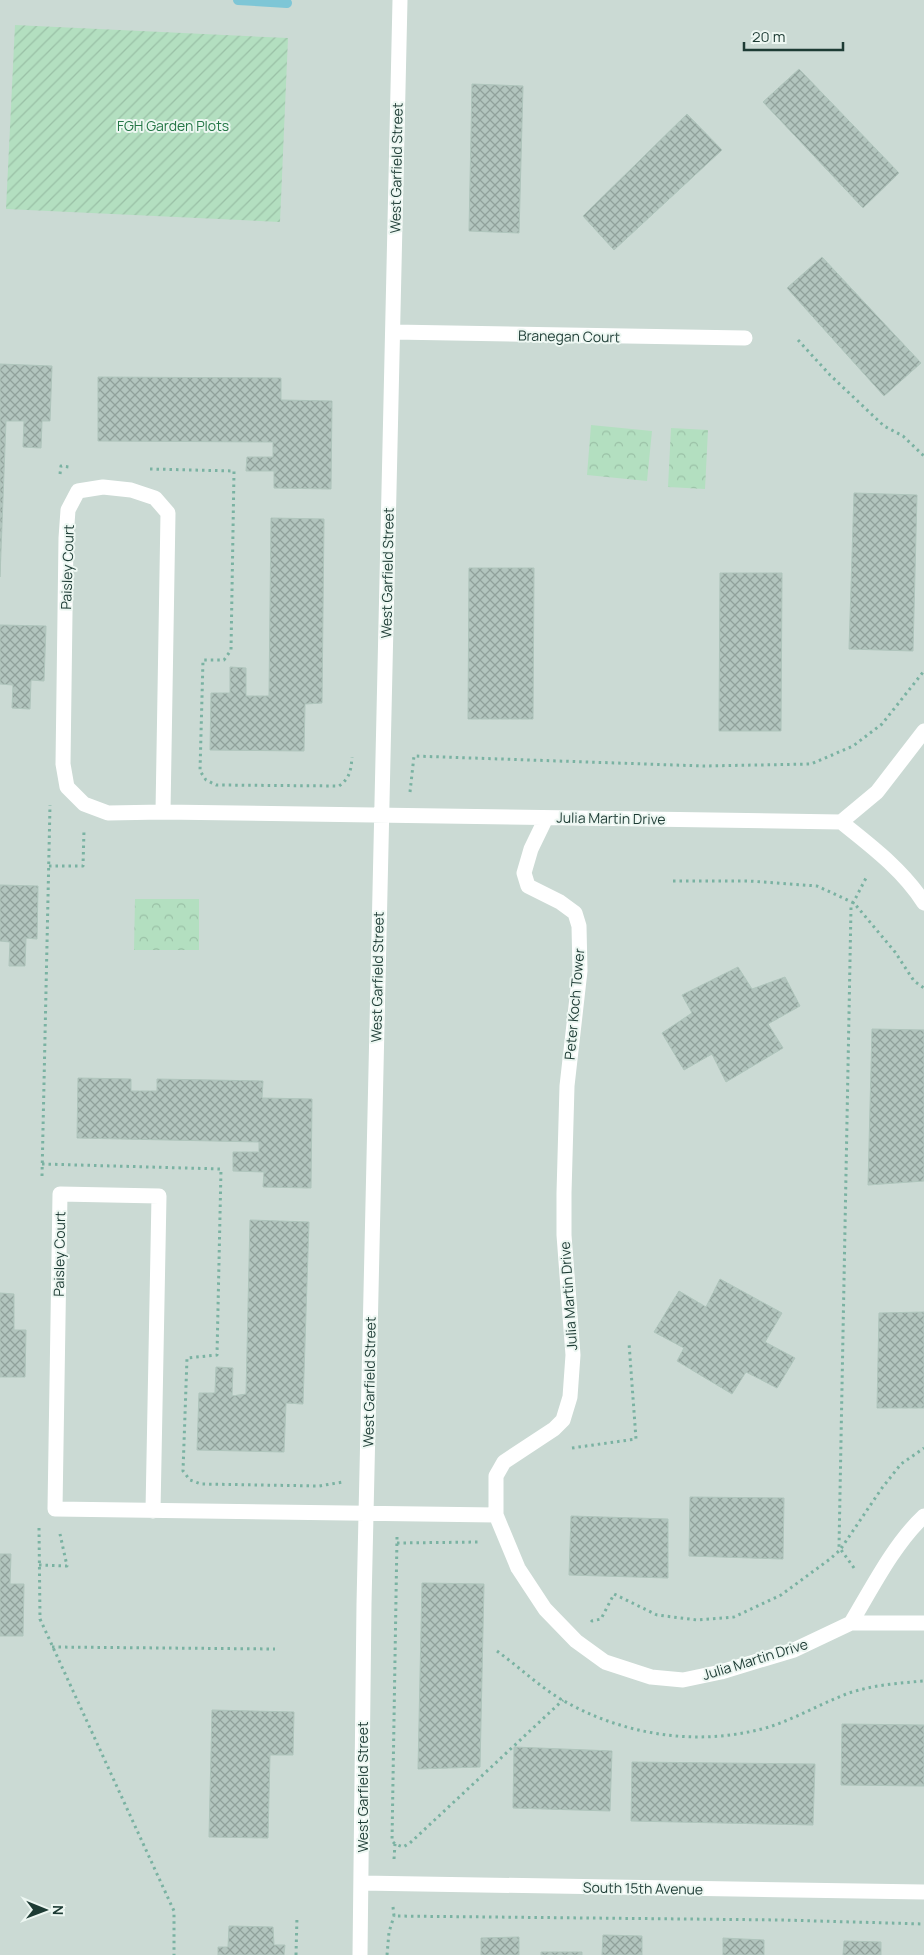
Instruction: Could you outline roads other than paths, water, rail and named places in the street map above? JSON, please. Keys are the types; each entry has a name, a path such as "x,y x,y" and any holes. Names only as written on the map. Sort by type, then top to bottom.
{"street":[{"name":"West Garfield Street","path":"360,1955 366,1513 400,0"},
{"name":"Branegan Court","path":"393,332 745,338"},
{"name":"Paisley Court","path":"163,812 168,513 155,498 131,490 103,487 78,491 68,510 66,538 63,764 67,787 84,804 108,813 381,814"},
{"path":"924,731 877,792 841,822 879,853 906,880 924,903"},
{"name":"Julia Martin Drive","path":"381,814 841,822"},
{"name":"Peter Koch Tower","path":"546,818 531,849 524,873 528,886 560,902 575,913 579,926 580,971 567,1086 564,1193"},
{"name":"Julia Martin Drive","path":"564,1193 564,1235 573,1355 570,1397 563,1420 554,1429 504,1462 496,1476 496,1515 518,1568 545,1609 576,1641 605,1662 651,1677 683,1680 721,1672 794,1650 851,1623 924,1623"},
{"name":"Paisley Court","path":"60,1194 159,1196 153,1511 55,1509 60,1194"},
{"path":"153,1511 496,1515"},
{"path":"851,1623 914,1525 924,1516"},
{"name":"South 15th Avenue","path":"361,1883 924,1892"}],"waterway":[{"path":"238,0 287,3"}],"park label":[{"name":"FGH Garden Plots","path":"173,125"}]}
